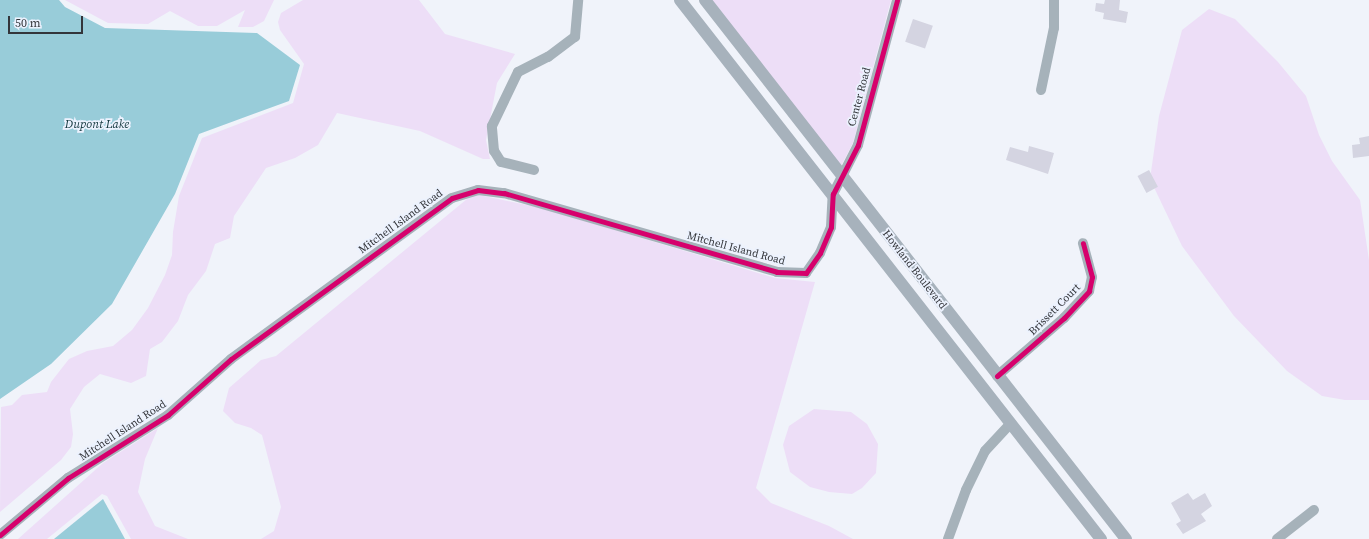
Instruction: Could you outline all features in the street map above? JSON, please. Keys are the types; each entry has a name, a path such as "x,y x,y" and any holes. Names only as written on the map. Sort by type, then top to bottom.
{"main road":[{"name":"Howland Boulevard","path":"680,0 1101,539"},
{"name":"Howland Boulevard","path":"704,0 1126,539"}],"street":[{"path":"534,170 501,162 494,151 492,126 518,72 548,57 575,37 578,0"},
{"name":"Center Road","path":"832,194 858,145 896,0"},
{"path":"1041,90 1054,28 1054,0"},
{"name":"Mitchell Island Road","path":"0,535 68,478 168,415 231,359 452,198 478,190 504,193 776,272 806,273 820,253 831,227 832,194"},
{"name":"Brissett Court","path":"998,376 1064,318 1089,290 1092,277 1083,243"},
{"path":"948,539 966,490 985,451 1011,423"},
{"path":"1277,539 1314,510"}],"shaded area":[{"path":"65,0 274,0 264,21 253,27 238,27 245,10 217,26 198,26 170,11 148,24 108,23"},
{"path":"303,0 419,0 445,34 515,54 497,83 486,140 490,159 483,159 420,131 337,113 318,145 295,158 266,168 234,216 230,238 215,244 206,271 188,295 178,321 162,342 150,349 146,376 131,383 100,374 84,387 70,409 73,434 71,447 61,460 0,512 1,407 12,405 22,395 47,392 51,382 69,359 87,351 113,346 132,330 148,308 165,275 172,255 173,232 179,196 202,138 293,103 304,64 280,30 278,22 281,13"},
{"path":"712,0 891,0 853,143 841,166"},
{"path":"1209,9 1235,19 1278,62 1306,96 1319,135 1332,161 1360,200 1369,260 1369,400 1345,400 1322,396 1287,371 1234,316 1182,246 1150,179 1159,116 1182,30"},
{"path":"479,195 541,208 775,278 815,282 756,488 771,503 829,526 853,539 261,539 274,531 281,507 262,435 251,428 235,423 223,411 229,388 261,360 276,356 467,199"},
{"path":"814,409 851,412 867,424 878,444 876,473 862,488 852,494 829,492 810,487 790,472 783,445 789,426"},
{"path":"158,428 145,459 138,492 155,526 188,539 131,539 107,496 102,494 47,539 18,539 103,463"}],"water":[{"name":"Dupont Lake","path":"0,0 59,0 65,7 105,28 257,33 300,65 289,101 199,134 175,194 112,304 51,364 0,399"},
{"path":"103,499 125,539 54,539"}],"building":[{"path":"1105,0 1120,0 1119,10 1128,12 1126,23 1103,19 1104,13 1095,11 1096,3 1104,4"},
{"path":"913,19 933,26 925,49 905,42"},
{"path":"1369,136 1369,156 1353,158 1352,145 1360,144 1359,138"},
{"path":"1029,146 1054,153 1048,174 1006,160 1010,147 1028,152"},
{"path":"1149,170 1158,187 1146,193 1138,176"},
{"path":"1188,493 1193,500 1205,493 1212,506 1201,514 1206,521 1183,534 1176,524 1181,521 1171,503"}],"cycle path":[{"path":"0,535 68,478 168,415 231,359 452,198 478,190 504,193 777,272 806,273 820,253 831,227 833,194 858,145 897,0"},
{"path":"997,376 1064,318 1089,291 1092,277 1083,243"}]}
